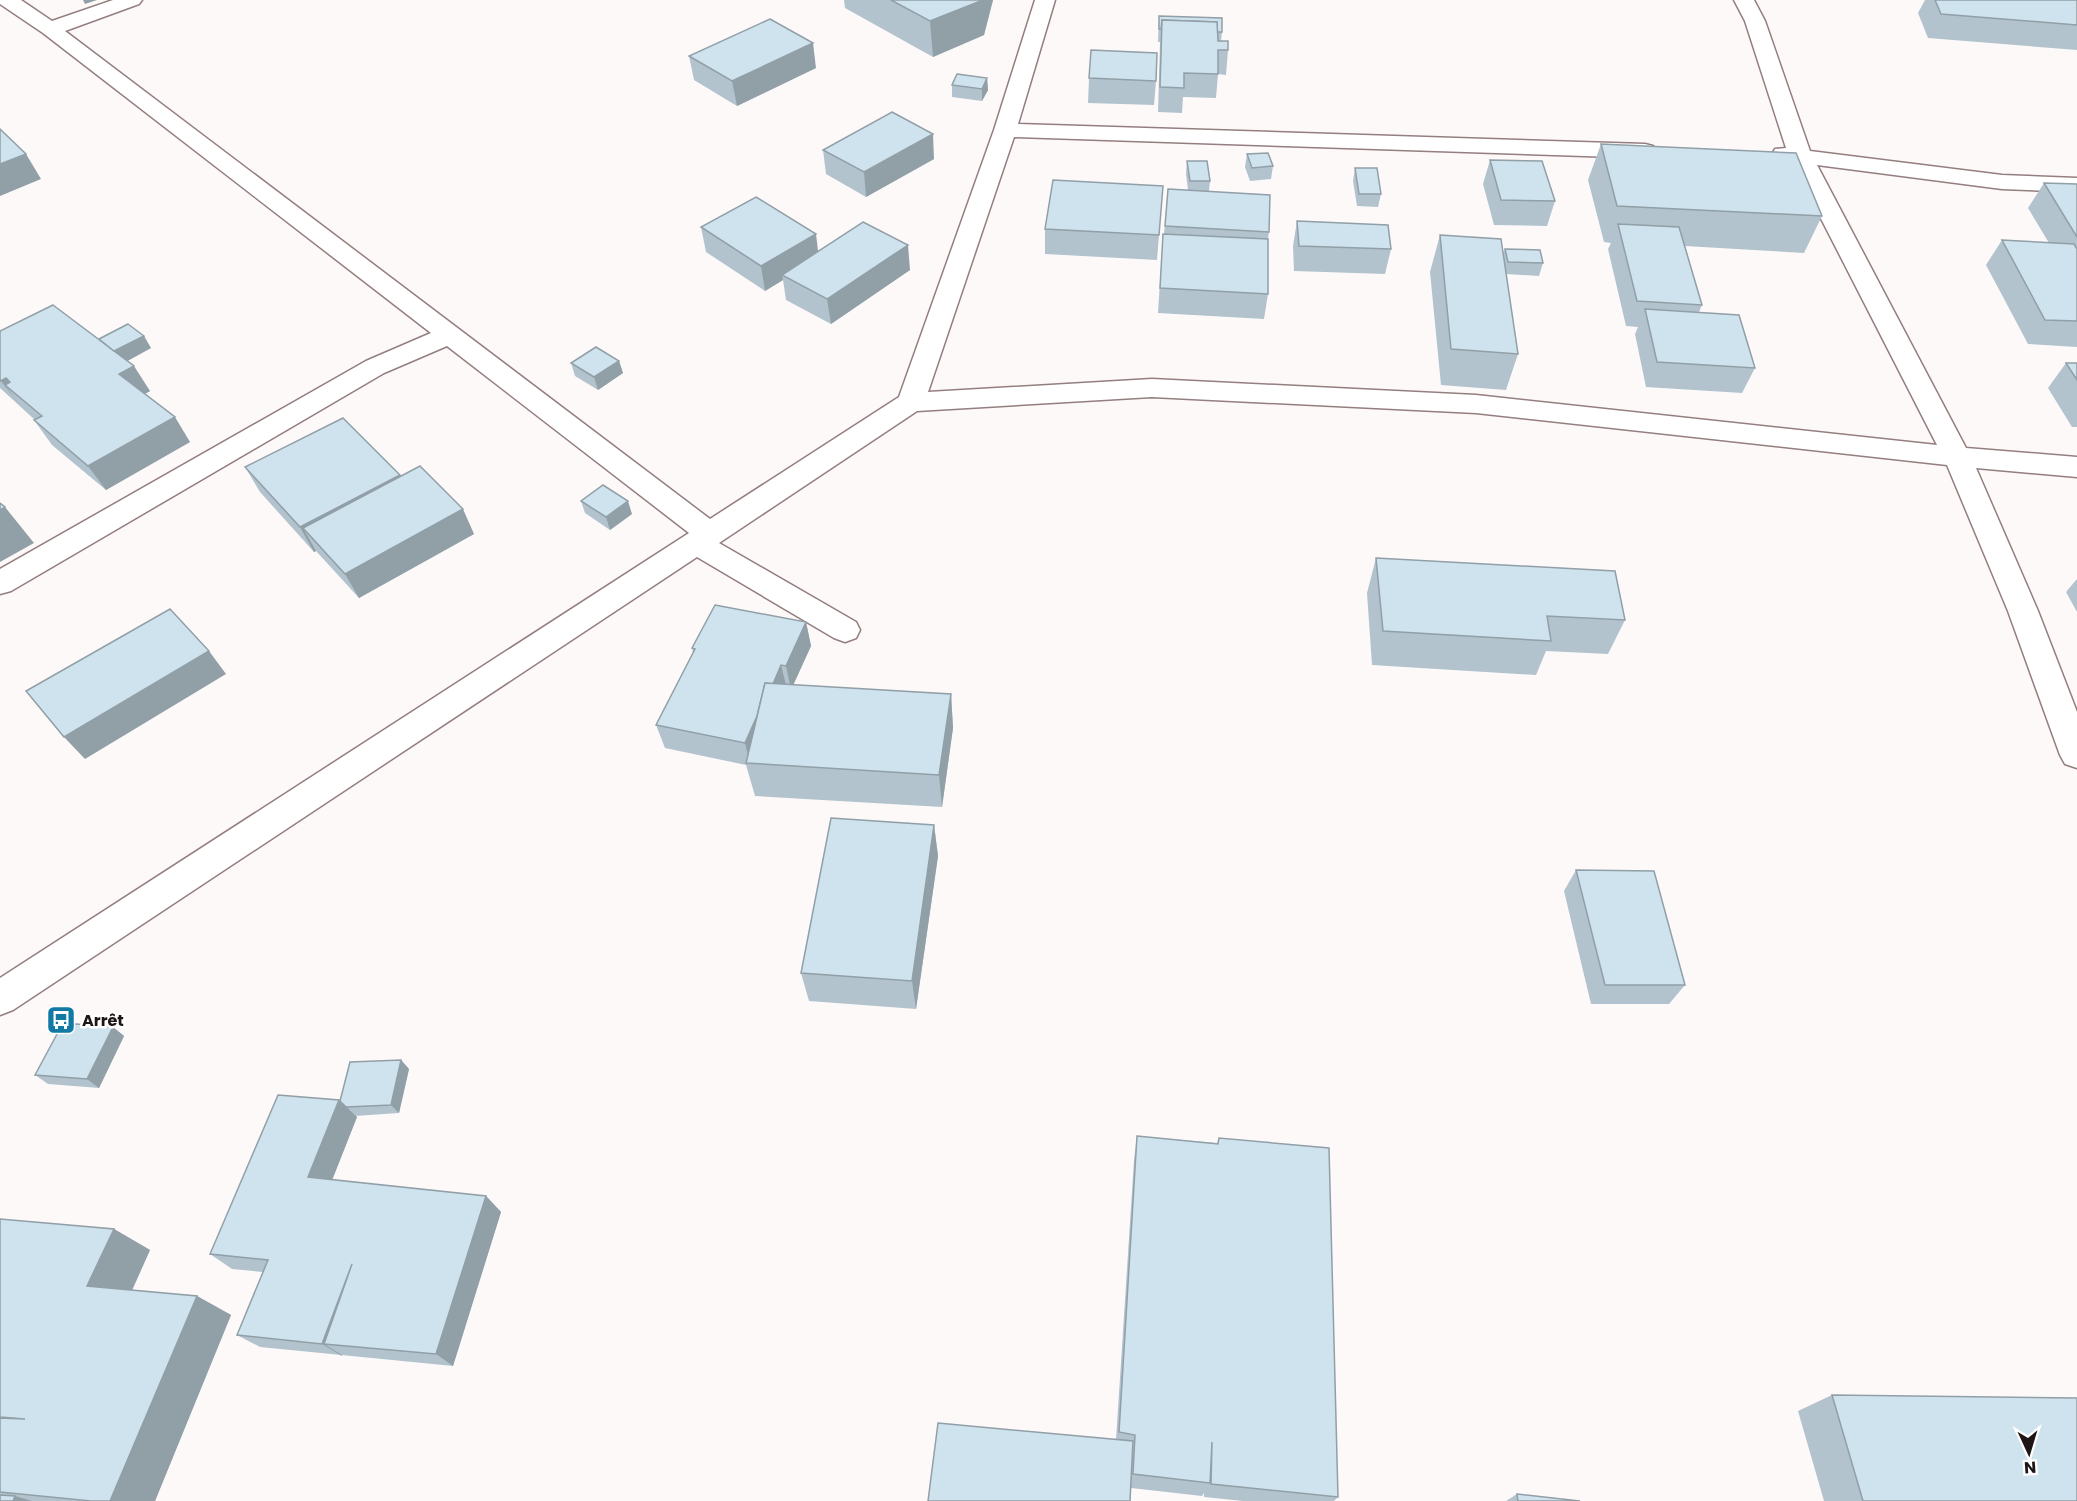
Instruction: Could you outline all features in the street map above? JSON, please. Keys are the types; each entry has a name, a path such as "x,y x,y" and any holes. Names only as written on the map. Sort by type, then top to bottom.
{"street":[{"path":"7,0 50,29 710,534"},
{"path":"50,29 132,0"},
{"path":"911,402 1005,130 1045,0"},
{"path":"1744,0 1755,21 1800,154 1957,457 2023,611 2077,755"},
{"path":"1005,130 1490,148 1669,152"},
{"path":"1764,154 1800,154 2002,182 2077,185"},
{"path":"0,584 375,367 450,335"},
{"path":"0,998 911,402 1152,388 1465,403 1957,457 2077,467"},
{"path":"710,534 698,544 844,630"}],"building":[{"path":"891,0 983,0 930,21"},
{"path":"1935,0 2077,0 2077,25 1941,14"},
{"path":"1159,16 1222,18 1222,32 1217,32 1217,22 1162,20 1161,29 1159,29"},
{"path":"770,19 813,43 732,81 689,56"},
{"path":"1162,20 1217,22 1218,41 1228,41 1228,50 1218,50 1218,74 1184,73 1184,88 1160,87"},
{"path":"1091,50 1157,53 1156,81 1089,78"},
{"path":"957,74 987,78 982,89 952,85"},
{"path":"892,112 933,134 864,172 823,150"},
{"path":"0,129 26,154 0,164"},
{"path":"1601,144 1796,153 1822,216 1617,206"},
{"path":"1268,153 1273,166 1252,168 1247,154"},
{"path":"1490,160 1542,161 1555,201 1501,200"},
{"path":"1187,161 1207,161 1210,181 1190,181"},
{"path":"1355,168 1377,168 1381,194 1359,194"},
{"path":"1053,180 1163,186 1159,235 1045,229"},
{"path":"2044,183 2077,184 2077,237"},
{"path":"1168,189 1270,195 1269,232 1165,226"},
{"path":"756,197 816,234 761,266 701,227"},
{"path":"1297,221 1388,225 1391,249 1299,246"},
{"path":"863,222 908,245 827,299 782,275"},
{"path":"1618,224 1679,227 1702,305 1637,301"},
{"path":"1163,234 1268,239 1268,294 1160,288"},
{"path":"1440,235 1501,239 1518,354 1451,349"},
{"path":"2002,240 2074,244 2077,249 2077,321 2045,320"},
{"path":"1505,249 1540,250 1543,263 1508,262"},
{"path":"53,305 134,366 119,374 175,417 88,466 34,420 42,416 5,385 10,382 6,378 1,381 0,379 0,331"},
{"path":"1645,309 1739,315 1755,368 1657,362"},
{"path":"128,324 144,336 114,351 99,339"},
{"path":"596,347 619,361 594,377 571,363"},
{"path":"2066,363 2077,363 2077,380"},
{"path":"343,418 400,475 300,527 245,467"},
{"path":"420,466 463,509 345,574 303,528"},
{"path":"603,485 628,501 606,517 581,501"},
{"path":"1376,558 1615,571 1625,620 1547,616 1551,641 1383,631"},
{"path":"715,605 806,622 786,666 781,665 773,684 765,683 757,716 745,743 656,725"},
{"path":"170,609 209,651 64,737 26,691"},
{"path":"765,683 951,694 939,775 746,763"},
{"path":"831,818 934,825 912,981 801,973"},
{"path":"1576,870 1654,871 1685,985 1605,985"},
{"path":"63,1023 113,1027 87,1079 35,1075"},
{"path":"401,1060 391,1105 346,1107 340,1101 350,1062"},
{"path":"278,1095 339,1100 308,1177 486,1196 436,1354 324,1344 352,1264 322,1344 237,1335 268,1260 210,1254"},
{"path":"1137,1136 1218,1144 1219,1138 1329,1148 1338,1497 1211,1484 1212,1442 1210,1483 1133,1474 1135,1435 1119,1432"},
{"path":"0,1219 114,1229 87,1286 197,1296 110,1501 0,1492 0,1418 25,1419 0,1417"},
{"path":"1832,1395 2077,1398 2077,1501 1863,1501"},
{"path":"938,1423 1133,1441 1130,1501 928,1501"},
{"path":"1517,1494 1580,1501 1518,1501"},
{"path":"0,1495 15,1496 13,1501 0,1501"}],"place":[{"name":"Arrêt","path":"61,1020"}]}
